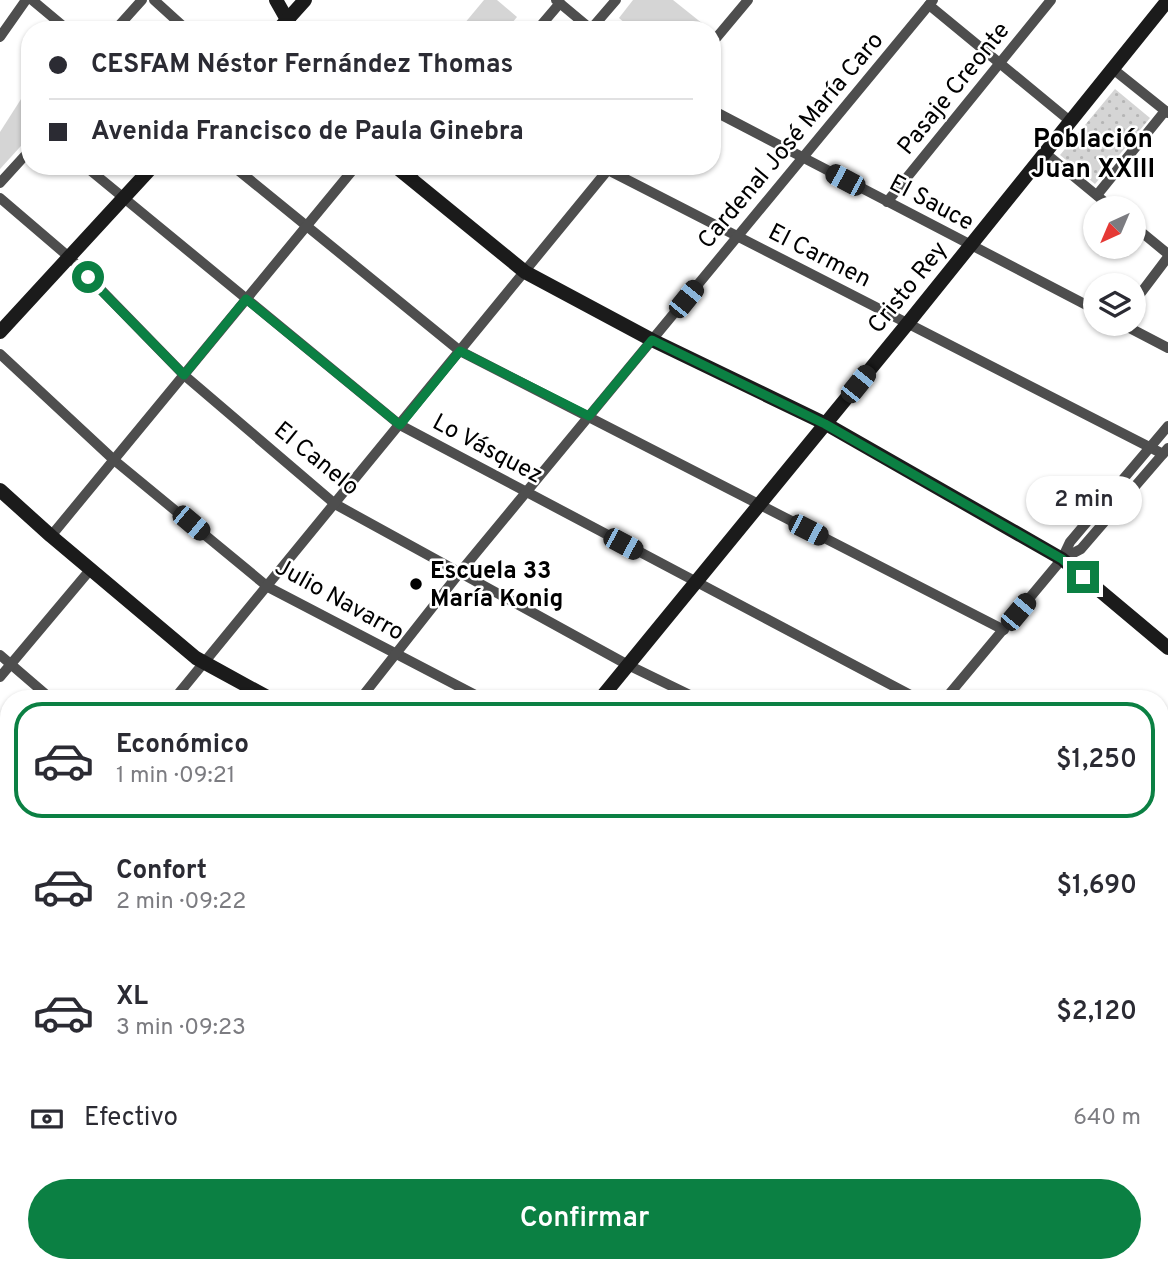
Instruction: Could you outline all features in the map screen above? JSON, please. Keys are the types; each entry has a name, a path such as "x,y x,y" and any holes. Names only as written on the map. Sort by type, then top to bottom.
{"street":[{"path":"0,37 26,0"},
{"path":"32,0 57,21"},
{"path":"123,21 142,0"},
{"path":"154,0 177,21"},
{"path":"276,0 284,21"},
{"path":"290,21 305,0"},
{"path":"599,21 616,0"},
{"path":"721,32 748,0"},
{"name":"Pasaje Creonte","path":"887,202 1051,0"},
{"name":"Cristo Rey","path":"608,690 1168,0"},
{"path":"544,21 558,2 582,21"},
{"path":"931,3 1070,121"},
{"name":"Cardenal José María Caro","path":"367,690 461,571 931,3"},
{"path":"1044,152 1097,195 1166,112 1112,69"},
{"name":"El Sauce","path":"721,115 1083,303"},
{"path":"0,183 21,160"},
{"name":"Lo Vásquez","path":"96,175 400,425 901,690"},
{"path":"0,332 145,175"},
{"path":"244,175 460,351 1004,630"},
{"path":"51,536 349,175"},
{"path":"406,175 525,272 652,340 825,424 1062,559 1168,648"},
{"path":"182,690 604,175"},
{"name":"El Carmen","path":"623,175 1151,448 1165,451"},
{"name":"El Canelo","path":"0,198 69,257 184,375 335,504 628,665 680,690"},
{"path":"1146,237 1168,256 1146,286"},
{"path":"1145,336 1168,348"},
{"name":"Julio Navarro","path":"0,354 114,460 268,587 466,690"},
{"path":"953,690 1062,559 1070,542 1168,426"},
{"path":"1062,559 1081,549 1165,451"},
{"path":"0,490 90,570 205,664 254,690"},
{"path":"0,677 90,570"},
{"path":"0,655 41,690"}],"green space":[{"path":"484,0 497,0 517,17 514,21 466,21"},
{"path":"633,0 673,0 699,21 622,21 619,18"},
{"path":"1115,89 1150,118 1095,184 1060,155"},
{"path":"21,99 21,146 0,169 0,132"}],"place":[{"name":"Escuela 33 María Konig","path":"416,584"}],"district":[{"name":"Población Juan XXIII","path":"1093,153"}],"route":[{"path":"88,277 184,375 246,299 400,425 460,351 589,416 652,340 825,424 1062,559 1083,577"}]}
